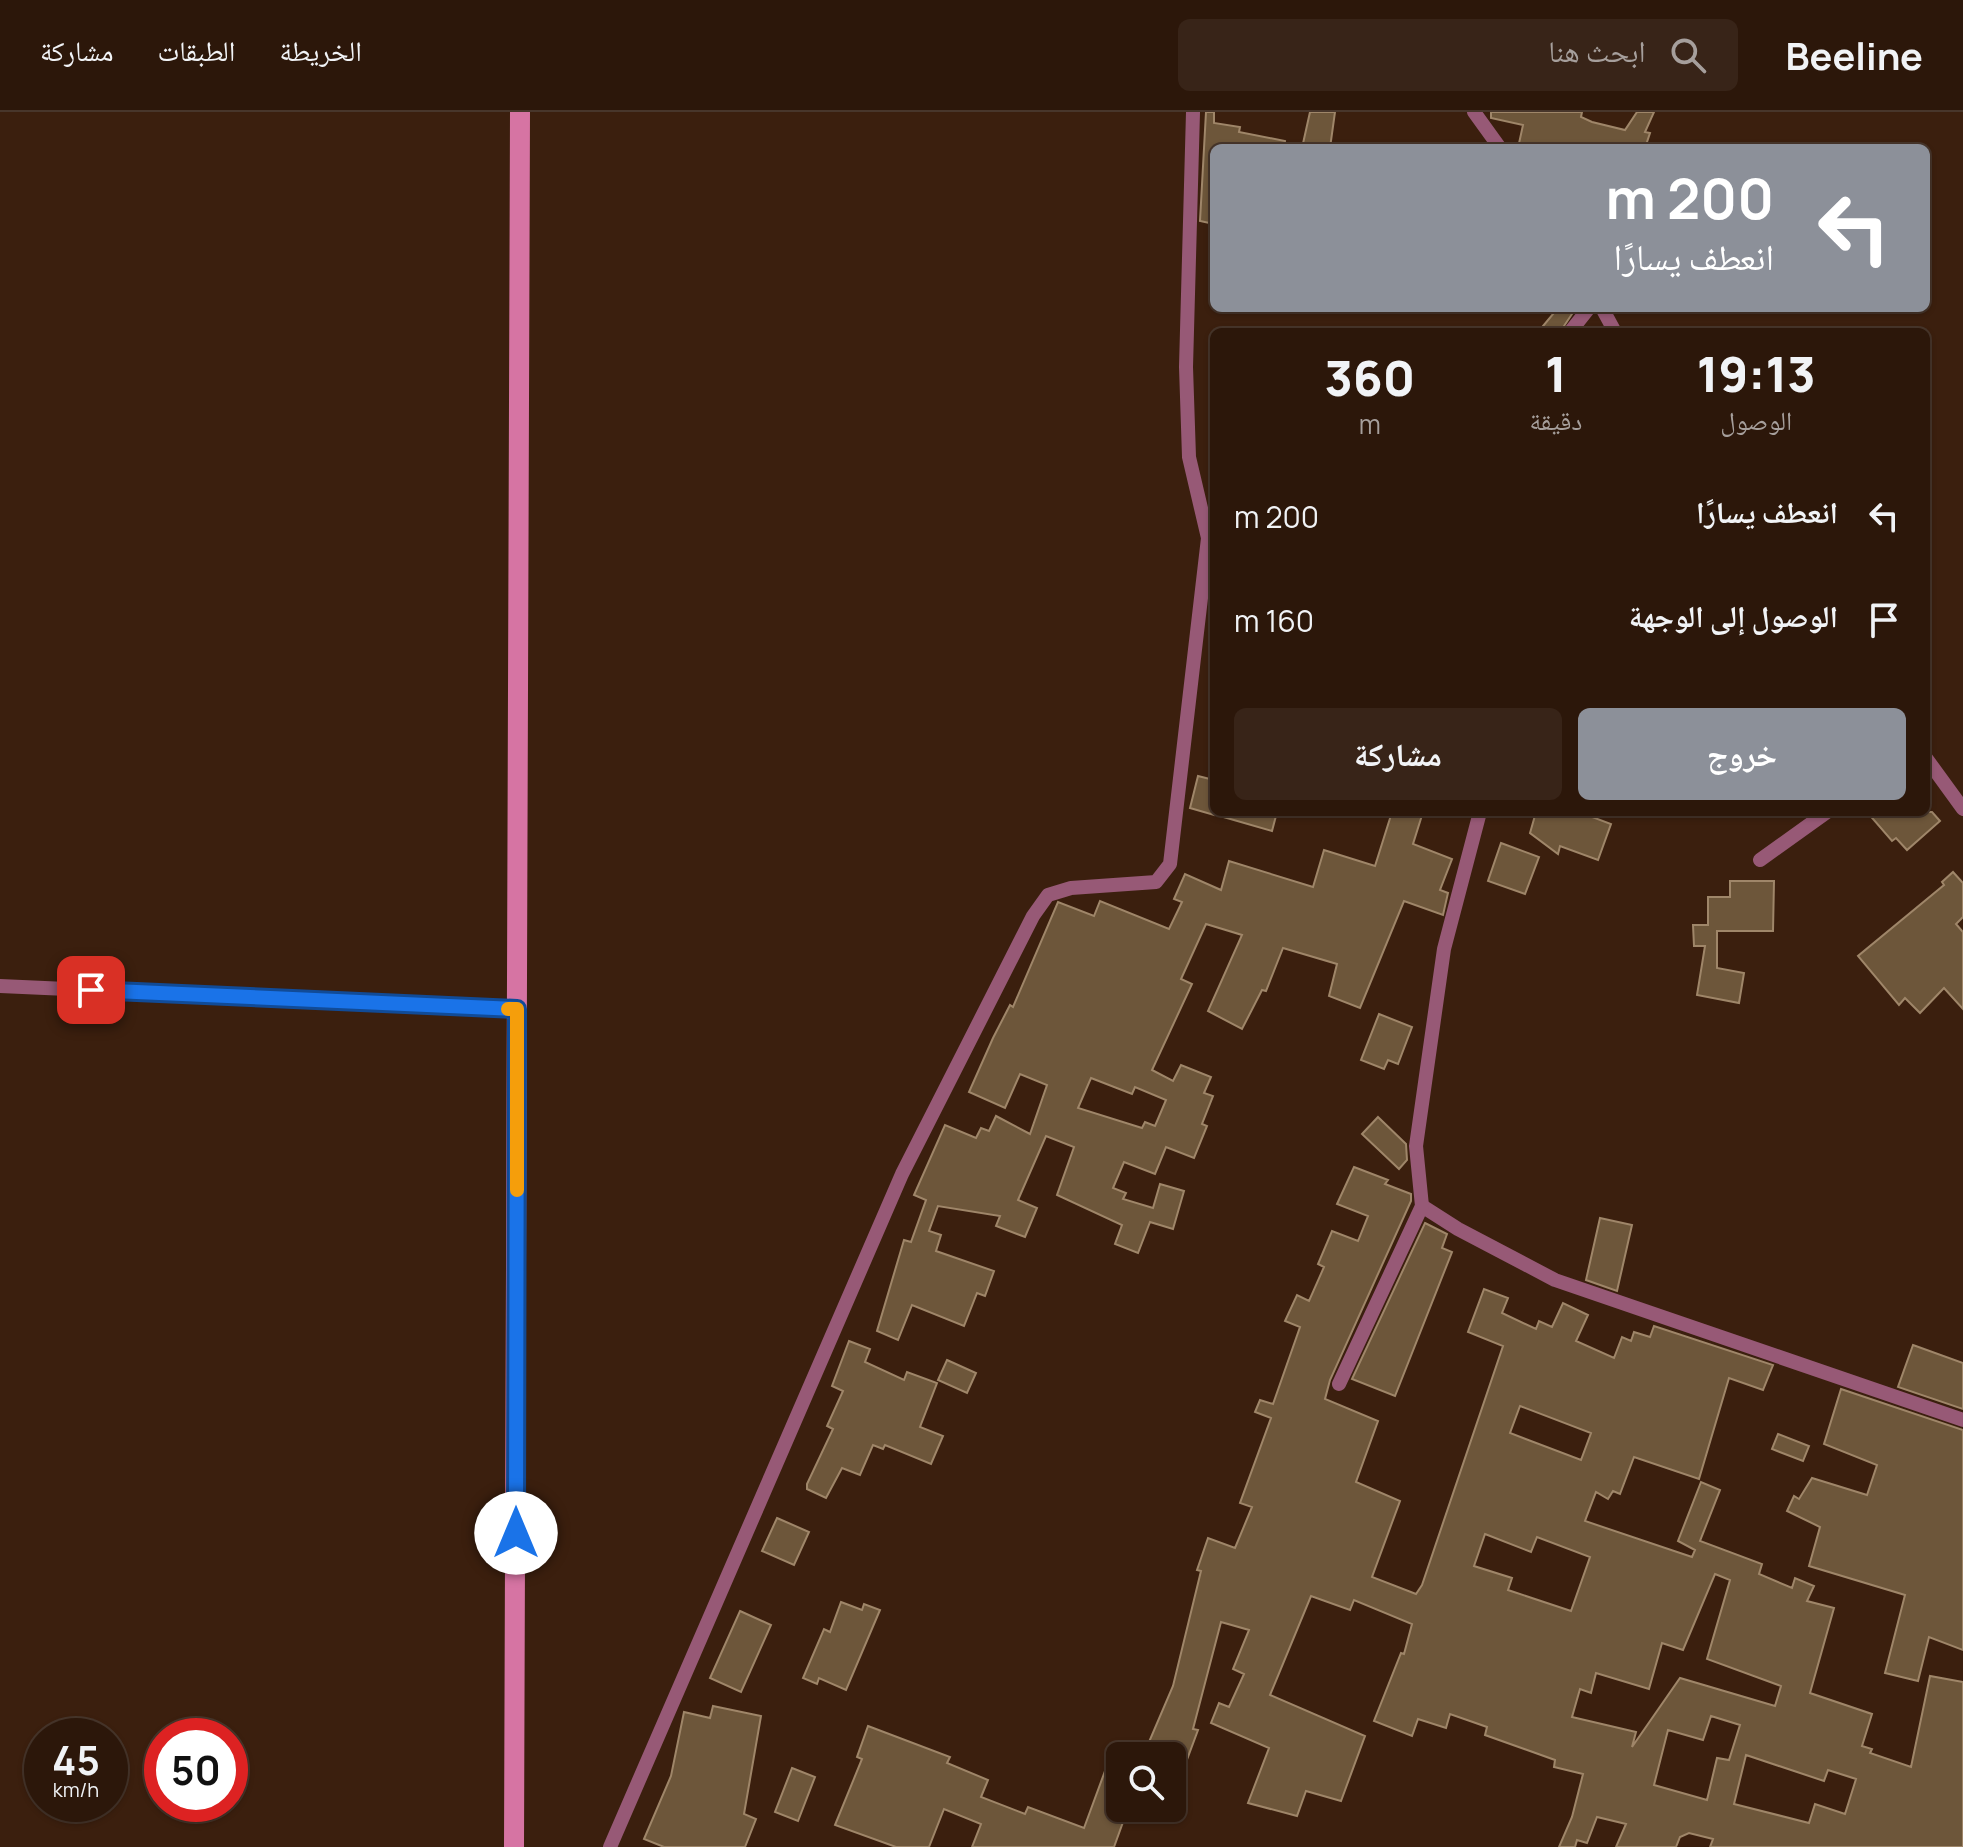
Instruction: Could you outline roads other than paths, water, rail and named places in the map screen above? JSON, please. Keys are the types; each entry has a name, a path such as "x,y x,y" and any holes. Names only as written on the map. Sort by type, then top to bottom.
{"main road":[{"path":"514,1847 520,112"}],"street":[{"path":"610,1847 902,1174 1033,916 1048,895 1071,888 1156,882 1170,864 1208,538 1189,457 1187,397 1193,112"},
{"path":"1474,112 1497,144"},
{"path":"1573,328 1586,312"},
{"path":"1930,764 1963,809"},
{"path":"1339,1384 1422,1206 1416,1146 1444,949 1479,816"},
{"path":"1760,860 1821,816"},
{"path":"0,986 517,1009"},
{"path":"1422,1206 1458,1229 1555,1280 1963,1420"}]}
